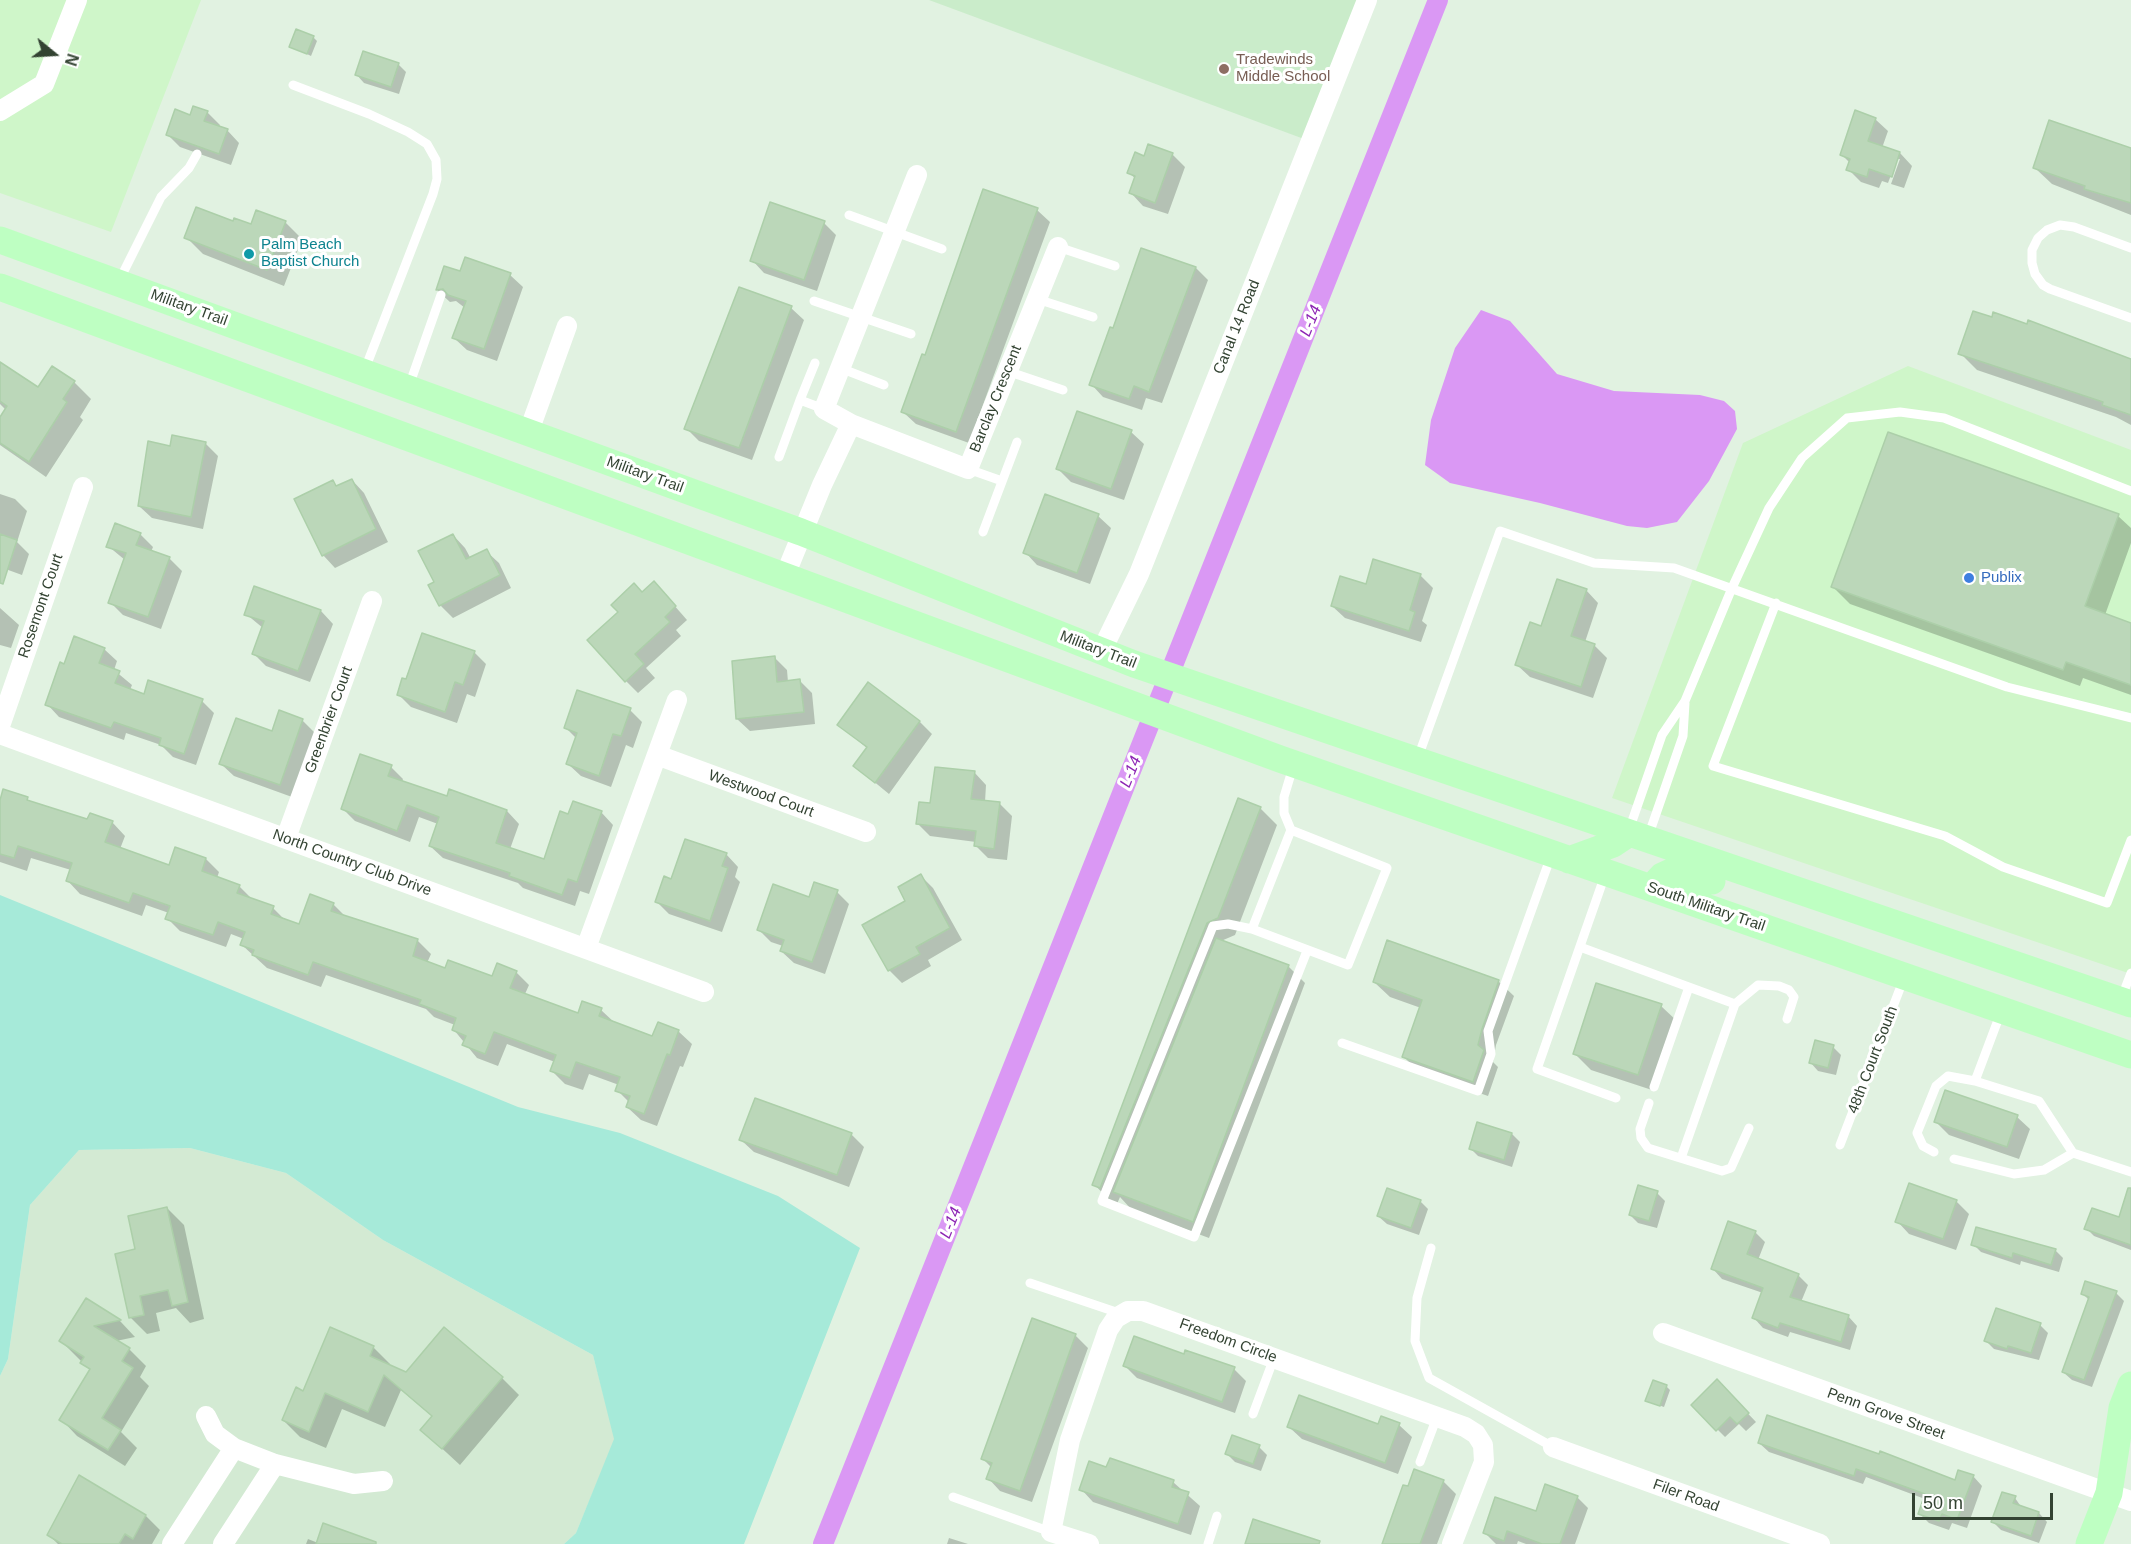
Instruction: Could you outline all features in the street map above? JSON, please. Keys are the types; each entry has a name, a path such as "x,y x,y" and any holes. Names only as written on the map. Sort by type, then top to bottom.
{"main road":[{"name":"Military Trail","path":"0,240 801,532 1101,652 1416,762"},
{"path":"0,287 1287,762"},
{"name":"South Military Trail","path":"1287,762 2131,1055"},
{"path":"1416,762 2126,1002"},
{"path":"1560,857 1638,837"},
{"path":"1652,888 1662,876 1673,871 1684,871 1802,912 1902,927"},
{"path":"2120,1497 2122,1408 2131,1385"},
{"path":"2089,1544 2120,1497 2131,1466"}],"street":[{"path":"0,111 44,84 77,0"},
{"name":"Canal 14 Road","path":"1101,652 1139,574 1367,0"},
{"path":"824,409 916,175"},
{"name":"Barclay Crescent","path":"824,409 851,424 968,469 1058,247"},
{"path":"529,431 567,326"},
{"path":"784,578 801,532 851,424"},
{"name":"Rosemont Court","path":"0,726 82,487"},
{"name":"Greenbrier Court","path":"285,838 372,601"},
{"path":"586,948 677,700"},
{"name":"North Country Club Drive","path":"0,734 705,992"},
{"name":"Westwood Court","path":"657,755 866,832"},
{"name":"Freedom Circle","path":"1123,1314 1143,1311 1465,1427 1476,1434 1483,1445 1484,1462 1452,1544"},
{"path":"1089,1544 1050,1538 1070,1440 1108,1330 1116,1318 1123,1314"},
{"name":"Penn Grove Street","path":"1664,1334 2120,1497"},
{"path":"206,1416 215,1434 234,1449 275,1464 354,1484 383,1481"},
{"name":"Filer Road","path":"1553,1447 1820,1544"},
{"path":"172,1544 234,1449"},
{"path":"223,1544 275,1464"}],"lane":[{"path":"292,85 369,114 408,132 427,144 436,160 437,179 433,194 364,372"},
{"path":"119,283 161,197 189,168 197,154"},
{"path":"849,215 942,249"},
{"path":"2131,248 2074,227 2060,225 2047,230 2038,238 2032,250 2035,274 2043,285 2131,318"},
{"path":"1058,247 1115,266"},
{"path":"409,388 441,295"},
{"path":"1037,298 1093,316"},
{"path":"814,301 911,334"},
{"path":"779,457 815,363"},
{"path":"840,368 884,385"},
{"path":"1007,370 1063,390"},
{"path":"800,400 824,409"},
{"path":"1638,837 1662,735 1685,701 1768,508 1802,458 1847,418 1900,412 1944,418 2131,492"},
{"path":"983,532 1017,442"},
{"path":"968,469 1002,481"},
{"path":"1416,762 1500,531 1594,562 1674,568 2007,687 2131,718"},
{"path":"1776,603 1713,766 1945,836 2003,867 2108,903 2131,840"},
{"path":"1638,837 1683,736 1685,701"},
{"path":"1252,929 1291,830 1284,813 1287,762"},
{"path":"1291,830 1387,868 1348,965 1252,929 1228,924 1213,926 1102,1201 1194,1238 1307,951"},
{"path":"1342,1043 1478,1090 1491,1054 1488,1031 1560,857"},
{"path":"1606,872 1537,1069 1616,1098"},
{"path":"1580,947 1735,1004"},
{"path":"2126,1002 2131,973"},
{"name":"48th Court South","path":"1840,1145 1905,976"},
{"path":"1681,1158 1735,1004 1758,985 1779,986 1789,990 1794,997 1787,1019"},
{"path":"1654,1087 1689,987"},
{"path":"1975,1081 2002,1010"},
{"path":"1934,1152 1923,1146 1917,1133 1936,1086 1948,1076 1975,1081 2039,1101 2073,1153 2131,1172"},
{"path":"1649,1103 1640,1128 1641,1138 1648,1148 1727,1171 1735,1161 1749,1128"},
{"path":"1954,1159 2014,1173 2044,1170 2073,1153"},
{"path":"1431,1248 1416,1298 1414,1341 1429,1378 1487,1408 1553,1447"},
{"path":"1030,1282 1123,1314"},
{"path":"1253,1414 1274,1358"},
{"path":"1420,1462 1437,1417"},
{"path":"953,1497 1050,1538"},
{"path":"1208,1544 1217,1516"}],"shaded area":[{"path":"0,0 201,0 111,232 0,193"},
{"name":"Tradewinds Middle School","path":"929,0 1359,0 1304,139"},
{"path":"1481,310 1510,321 1557,374 1614,391 1700,395 1724,401 1735,411 1737,429 1709,481 1677,522 1647,528 1627,526 1540,503 1450,483 1425,465 1431,420 1455,348"},
{"path":"1908,366 2131,450 2131,974 1612,798 1743,443"},
{"path":"0,895 518,1107 620,1133 778,1196 860,1248 744,1544 564,1544 576,1533 614,1439 593,1355 383,1240 286,1173 190,1148 79,1150 30,1205 8,1359 0,1376"},
{"path":"190,1148 286,1173 383,1240 593,1355 615,1439 576,1533 564,1544 0,1544 0,1376 8,1359 30,1205 79,1150"}],"building":[{"path":"296,29 314,36 307,54 289,47"},
{"path":"363,51 399,63 391,87 355,75"},
{"path":"193,106 208,111 204,121 228,129 219,154 166,135 175,109 190,115"},
{"path":"1855,110 1876,118 1868,141 1900,152 1892,177 1869,169 1867,177 1846,170 1850,159 1840,155"},
{"path":"2049,120 2131,148 2131,203 2084,189 2085,186 2033,168"},
{"path":"1148,144 1173,153 1155,203 1129,193 1135,176 1127,173 1135,152 1144,156"},
{"path":"983,189 1038,208 956,432 901,412 922,354 925,355"},
{"path":"770,202 825,221 804,280 750,261"},
{"name":"Palm Beach Baptist Church","path":"196,207 233,221 234,218 251,224 256,210 286,221 267,270 184,238"},
{"path":"1141,248 1196,267 1149,392 1134,386 1129,399 1089,385 1110,327 1113,328"},
{"path":"465,257 511,273 484,349 452,338 466,301 448,295 443,289 436,290 444,266 460,271"},
{"path":"739,287 792,306 739,448 684,429"},
{"path":"1973,311 1992,317 1993,312 2027,324 2028,320 2131,359 2131,415 2102,405 2103,402 1958,354"},
{"path":"0,362 38,387 52,366 75,381 63,399 67,402 29,462 0,443 0,417 7,406 0,401"},
{"path":"1077,411 1132,430 1111,489 1056,469"},
{"path":"1888,432 2119,514 2085,606 2131,623 2131,685 2066,662 2063,670 1831,587"},
{"path":"172,435 206,442 191,517 138,506 148,441 170,446"},
{"path":"352,479 376,529 322,556 294,499 333,480 336,486"},
{"path":"1045,494 1099,514 1077,573 1023,553"},
{"path":"115,523 141,533 136,545 170,557 148,617 108,603 126,553 106,547"},
{"path":"0,534 17,540 3,584 0,583"},
{"path":"453,534 466,559 487,549 500,575 439,606 428,585 434,582 418,551"},
{"path":"1373,559 1421,574 1410,610 1415,612 1409,631 1331,606 1340,576 1366,584"},
{"path":"1557,579 1587,589 1571,636 1595,644 1581,687 1515,665 1530,622 1541,626"},
{"path":"654,581 676,606 665,617 670,622 635,654 644,664 625,682 587,640 618,612 611,605 634,583 642,592"},
{"path":"254,586 321,610 298,671 252,654 264,621 244,615"},
{"path":"422,633 475,651 463,685 455,682 445,712 397,695 402,678 406,679"},
{"path":"74,636 105,648 99,663 120,671 115,683 144,694 148,680 203,699 184,754 159,745 161,738 114,722 111,728 45,705 60,662 64,664"},
{"path":"775,656 777,682 800,679 804,712 736,719 732,661"},
{"path":"868,682 920,721 875,783 853,766 867,747 837,725"},
{"path":"577,690 631,708 621,736 613,734 599,776 566,764 577,733 564,728"},
{"path":"279,710 303,719 280,785 219,764 236,718 272,731"},
{"path":"360,754 392,765 388,776 447,796 449,789 507,810 496,843 544,859 560,811 568,814 573,801 602,811 577,882 568,879 562,895 509,876 510,873 429,846 439,817 407,805 397,831 341,809"},
{"path":"935,767 975,771 971,799 1000,802 994,849 974,846 976,831 916,824 919,802 930,803"},
{"path":"3,789 28,797 27,800 87,819 90,813 113,821 105,842 169,865 175,847 206,858 202,871 240,885 237,893 274,906 271,914 299,924 310,894 334,903 331,911 418,939 413,956 445,968 448,960 492,976 497,963 517,971 510,988 578,1013 582,1001 602,1008 599,1016 652,1036 658,1022 679,1030 670,1055 667,1054 644,1114 626,1107 630,1096 615,1091 620,1077 576,1062 570,1078 550,1071 556,1055 494,1032 485,1054 462,1045 466,1036 452,1030 456,1018 419,1004 421,1000 313,962 308,975 252,955 254,950 240,945 245,932 218,922 213,935 165,919 170,906 133,893 129,903 66,881 72,863 18,846 14,858 0,854 0,800"},
{"path":"1238,798 1261,807 1218,918 1207,923 1100,1188 1092,1185"},
{"path":"685,839 727,853 722,866 728,868 710,921 655,902 664,876 671,879"},
{"path":"921,874 950,928 916,947 920,954 888,971 862,925 905,901 898,887"},
{"path":"814,882 838,890 812,962 780,951 784,940 757,930 773,884 809,897"},
{"path":"1216,938 1289,965 1193,1222 1113,1192"},
{"path":"1387,940 1499,980 1482,1029 1478,1045 1484,1050 1473,1082 1402,1057 1422,1000 1373,982"},
{"path":"1596,983 1662,1004 1638,1075 1573,1054"},
{"path":"1815,1040 1834,1045 1828,1068 1809,1063"},
{"path":"1945,1090 2018,1115 2007,1147 1934,1122"},
{"path":"755,1098 852,1133 837,1175 739,1140"},
{"path":"1477,1122 1512,1133 1504,1160 1469,1149"},
{"path":"1909,1183 1957,1200 1943,1239 1895,1222"},
{"path":"1638,1185 1658,1191 1649,1221 1629,1215"},
{"path":"1387,1188 1421,1200 1411,1228 1377,1216"},
{"path":"2128,1188 2131,1188 2131,1245 2084,1229 2092,1208 2119,1217"},
{"path":"167,1207 188,1302 172,1306 168,1290 140,1296 144,1315 129,1318 115,1254 135,1249 128,1216"},
{"path":"1728,1221 1756,1231 1747,1254 1799,1274 1790,1297 1849,1315 1841,1342 1780,1323 1778,1328 1752,1318 1763,1288 1711,1269"},
{"path":"1976,1227 2056,1249 2051,1265 2013,1253 2012,1258 1971,1245"},
{"path":"2085,1281 2117,1291 2084,1380 2062,1372 2089,1297 2081,1294"},
{"path":"86,1298 121,1320 94,1326 130,1348 122,1361 133,1368 102,1418 121,1430 108,1450 59,1420 90,1369 80,1363 84,1357 59,1341"},
{"path":"1996,1308 2041,1323 2031,1353 2008,1346 2007,1349 1984,1341"},
{"path":"1032,1318 1076,1334 1020,1491 986,1479 992,1463 981,1459"},
{"path":"330,1327 374,1346 370,1356 406,1372 444,1327 503,1377 442,1449 420,1430 432,1416 384,1375 368,1412 325,1393 309,1432 282,1420 296,1387 303,1391"},
{"path":"1134,1336 1184,1354 1185,1350 1235,1367 1222,1402 1123,1366"},
{"path":"1717,1379 1749,1413 1737,1424 1730,1417 1716,1431 1691,1405"},
{"path":"1653,1380 1667,1385 1660,1406 1645,1401"},
{"path":"1299,1395 1378,1424 1381,1416 1400,1423 1385,1463 1287,1427"},
{"path":"1767,1415 1879,1454 1880,1451 1955,1480 1958,1470 1974,1475 1957,1520 1942,1514 1939,1521 1918,1514 1925,1494 1856,1469 1854,1476 1758,1443"},
{"path":"1232,1435 1260,1445 1253,1464 1225,1454"},
{"path":"1110,1458 1174,1480 1172,1487 1189,1492 1178,1524 1079,1490 1089,1461 1106,1467"},
{"path":"1414,1469 1444,1480 1420,1544 1382,1544 1403,1485 1408,1486"},
{"path":"79,1475 146,1515 133,1539 125,1534 119,1544 62,1544 47,1535"},
{"path":"1545,1484 1578,1496 1560,1544 1542,1544 1507,1531 1504,1541 1483,1533 1495,1497 1536,1511"},
{"path":"2002,1492 2016,1496 2013,1503 2039,1512 2031,1536 1991,1522"},
{"path":"1253,1519 1320,1541 1319,1544 1245,1544"},
{"path":"323,1523 376,1542 376,1544 316,1544"}],"waterway":[{"name":"L-14","path":"823,1544 1438,0"}],"place":[{"name":"Tradewinds Middle School","path":"1224,69"},
{"name":"Palm Beach Baptist Church","path":"249,254"},
{"name":"Publix","path":"1969,578"}]}
